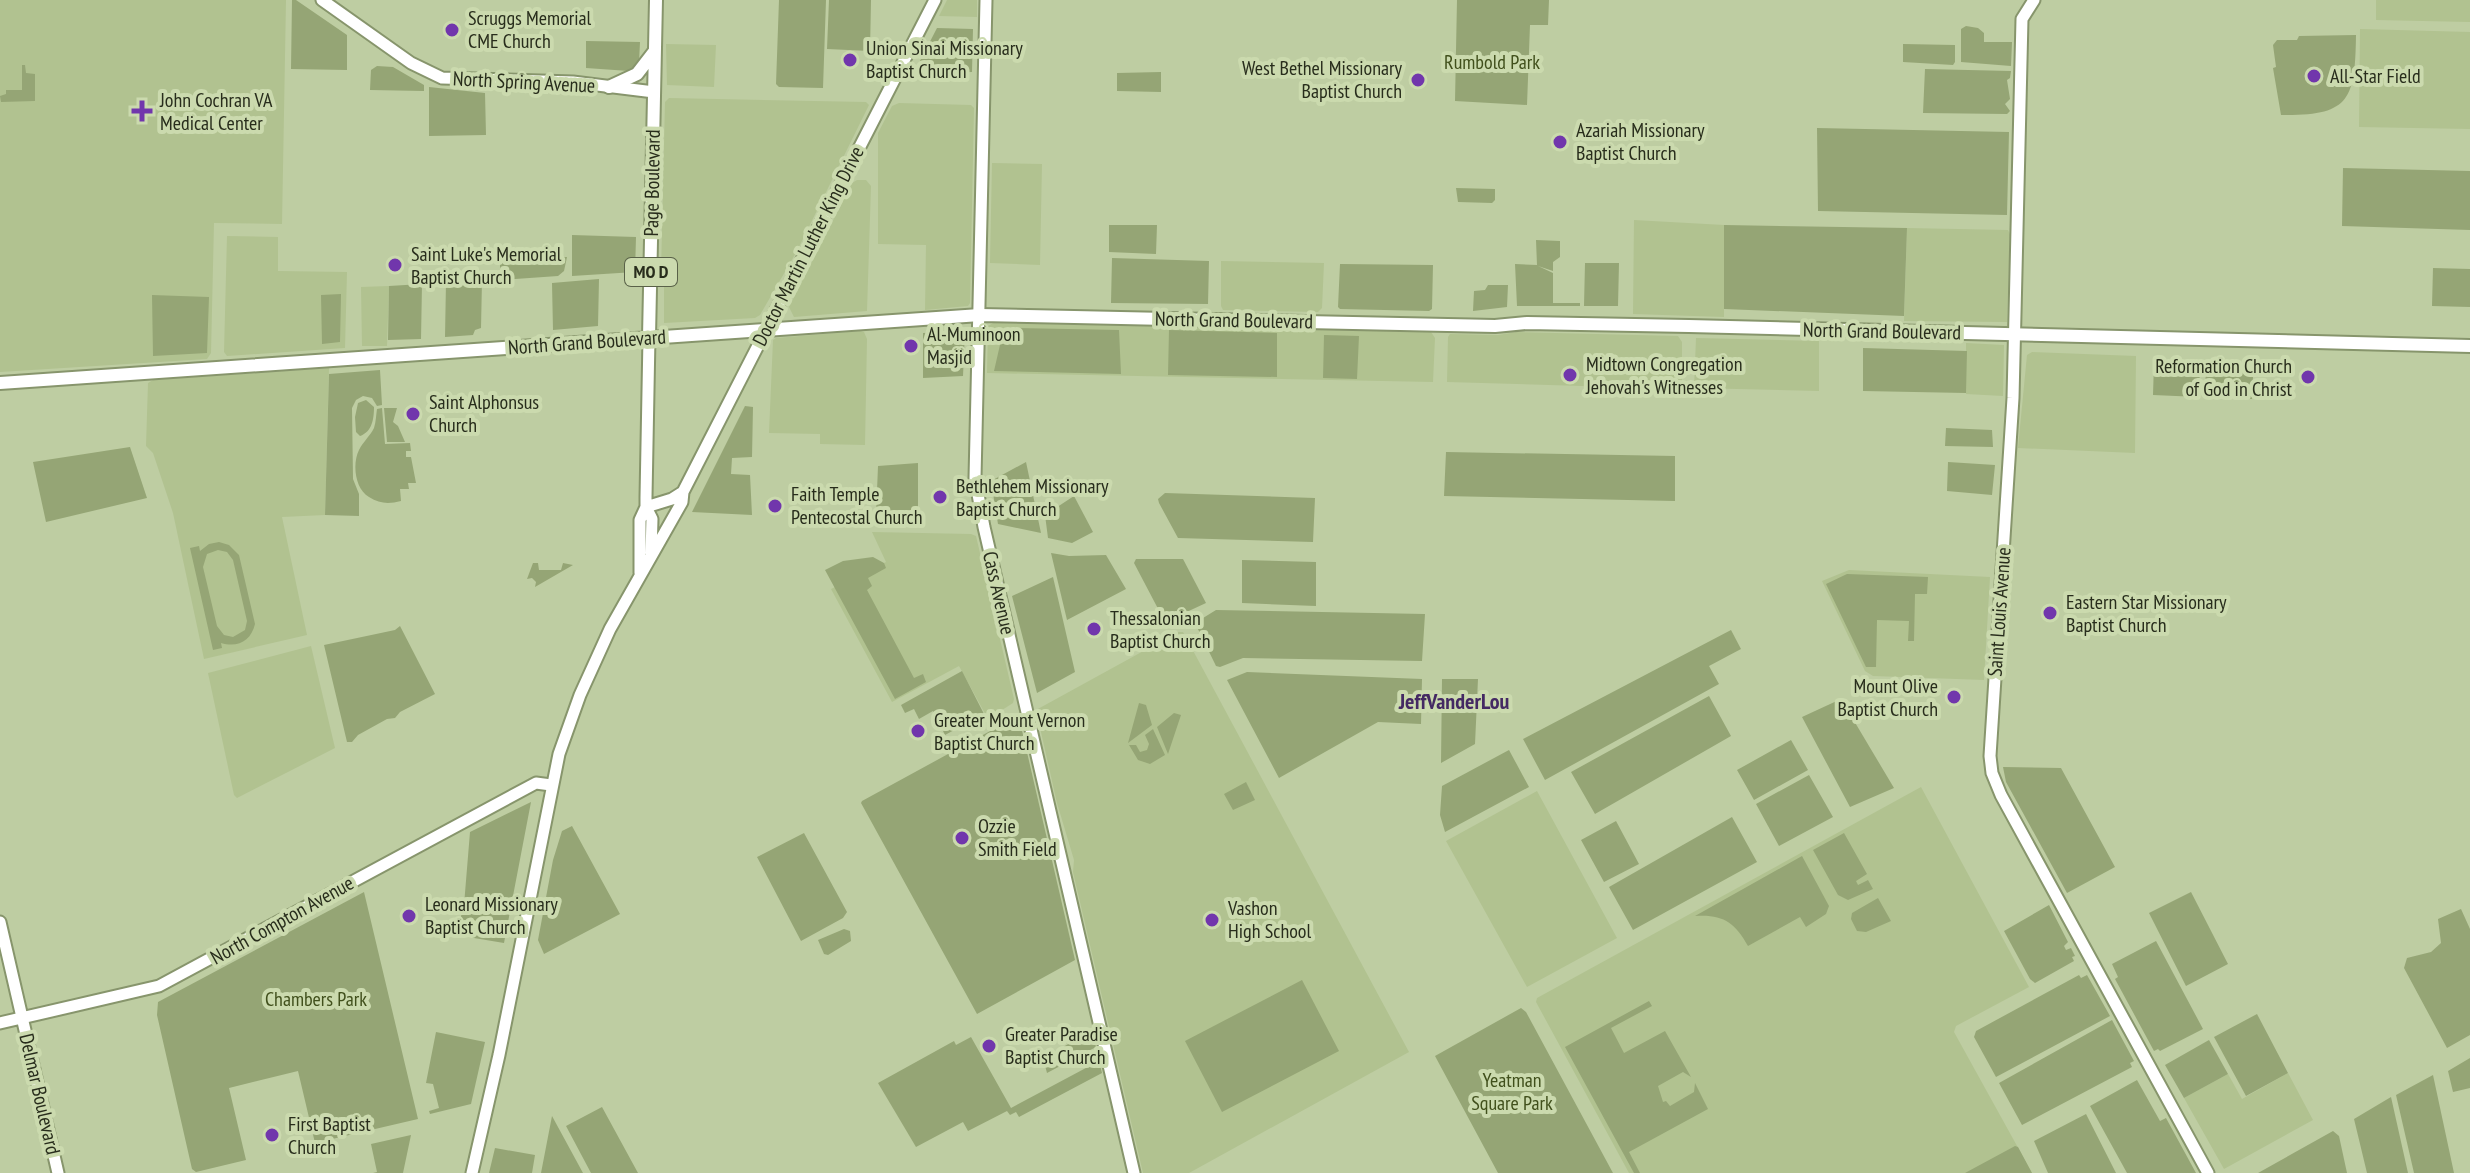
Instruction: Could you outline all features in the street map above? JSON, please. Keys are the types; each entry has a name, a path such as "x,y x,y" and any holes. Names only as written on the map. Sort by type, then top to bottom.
{"main road":[{"name":"North Spring Avenue","path":"322,0 411,63 442,78 573,82 654,92"},
{"name":"Page Boulevard","path":"651,557 652,519 646,507 656,0"},
{"name":"Doctor Martin Luther King Drive","path":"472,1173 499,1055 551,785 567,728 592,667 682,502 683,492 764,329 935,0"},
{"name":"Cass Avenue","path":"986,0 975,478 1134,1173"},
{"name":"Saint Louis Avenue","path":"2034,0 2022,19 2015,335 1990,756 1992,773 2001,795 2208,1173"},
{"path":"609,87 642,70 655,49"},
{"name":"North Grand Boulevard","path":"0,383 980,315 1495,326 1541,323 2470,346"},
{"path":"646,507 683,492"},
{"name":"Doctor Martin Luther King Drive","path":"640,576 640,520 646,507"},
{"name":"North Compton Avenue","path":"0,1023 159,986 536,783 551,785"},
{"name":"Delmar Boulevard","path":"0,922 58,1173"}],"shaded area":[{"name":"John Cochran VA Medical Center","path":"0,0 286,0 282,224 214,223 211,353 207,359 0,372"},
{"path":"947,0 977,0 977,17 939,16"},
{"path":"2376,0 2470,0 2470,22 2376,20"},
{"path":"2360,29 2470,32 2470,129 2359,127"},
{"path":"666,44 716,45 714,87 667,85"},
{"path":"669,98 866,102 869,105 797,251 760,315 755,318 664,323 664,281 661,273 665,102"},
{"path":"899,103 971,105 974,108 968,306 925,310 926,245 878,244 878,133 892,106"},
{"path":"992,163 1042,164 1040,265 990,263"},
{"path":"866,180 871,186 867,311 794,317 789,307 852,183"},
{"path":"1634,220 1724,225 1724,317 1633,314"},
{"path":"1907,228 2008,230 2007,322 1904,321"},
{"path":"227,236 278,237 278,271 347,272 345,348 227,356 224,352"},
{"path":"1221,261 1324,263 1322,308 1318,312 1223,310"},
{"path":"389,286 387,346 362,346 361,287"},
{"path":"993,323 1431,332 1435,338 1433,382 987,373 988,326"},
{"path":"860,331 867,339 865,445 820,444 820,434 769,433 773,340"},
{"path":"1516,332 1678,336 1682,342 1682,389 1447,382 1450,334 1498,335"},
{"path":"1696,338 1819,341 1819,391 1694,388"},
{"path":"1966,343 2004,345 2003,396 1966,394"},
{"path":"2032,352 2136,356 2135,453 2018,448 2027,355"},
{"path":"329,368 325,515 282,517 307,635 204,659 173,513 153,453 146,446 148,383 153,380"},
{"path":"872,532 976,536 1013,703 988,719 959,666 892,702 831,589 886,562"},
{"path":"1849,570 1990,577 1984,680 1873,676 1865,671 1822,581"},
{"name":"Vashon High School","path":"1183,632 1409,1052 1189,1173 1143,1173 1073,872 1074,860 1057,803 1036,710"},
{"path":"311,646 335,748 237,798 208,673"},
{"path":"1921,787 2029,987 1956,1026 1954,1032 2032,1173 1629,1173 1536,1002 1537,998"},
{"path":"1537,791 1617,938 1527,987 1446,841"},
{"path":"2288,1073 2313,1120 2224,1169 2184,1098 2228,1074 2242,1099"}],"green space":[{"path":"292,0 347,35 347,70 291,69"},
{"path":"779,0 826,0 823,88 779,87 776,84"},
{"path":"829,0 871,0 870,51 827,49"},
{"name":"Rumbold Park","path":"1457,0 1549,0 1548,25 1530,25 1527,105 1455,101"},
{"path":"1966,26 1978,28 1984,33 1984,42 2012,42 2011,66 1961,62 1961,29"},
{"path":"937,28 973,29 972,72 938,73 920,61"},
{"name":"All-Star Field","path":"2356,35 2354,75 2344,100 2322,112 2281,115 2273,68 2276,67 2273,45 2277,40 2297,40 2299,36"},
{"path":"586,41 640,42 639,62 629,71 586,68"},
{"path":"1903,44 1955,45 1955,62 1953,65 1903,62"},
{"path":"22,65 25,65 26,73 35,74 35,101 1,102 0,96 6,94 6,90 22,90"},
{"path":"377,66 393,67 424,85 424,91 370,90 371,70"},
{"path":"1925,69 2011,71 2007,80 2010,99 2005,104 2010,111 2007,114 1923,113"},
{"path":"1161,72 1161,92 1117,91 1117,73"},
{"path":"429,87 485,93 486,135 429,136"},
{"path":"1817,128 2009,132 2007,215 1818,211"},
{"path":"2343,168 2470,171 2470,230 2342,226"},
{"path":"1456,188 1495,189 1495,200 1492,203 1458,202"},
{"path":"1109,225 1157,225 1156,254 1109,252"},
{"path":"1724,225 1907,228 1904,316 1724,309"},
{"path":"572,235 636,237 635,272 572,276"},
{"path":"1536,240 1560,241 1560,257 1553,262 1553,271 1538,266 1553,273 1553,303 1580,303 1580,306 1517,306 1515,264 1537,265"},
{"path":"567,257 564,271 558,276 500,280 500,259"},
{"path":"1112,258 1209,261 1208,304 1111,303"},
{"path":"1585,263 1619,263 1618,306 1584,306"},
{"path":"1340,264 1433,265 1432,309 1340,309"},
{"path":"2433,268 2470,269 2470,307 2432,306"},
{"path":"599,279 598,326 553,330 552,283"},
{"path":"482,280 481,328 475,330 473,335 445,337 446,282"},
{"path":"422,284 421,339 388,340 389,286"},
{"path":"1488,285 1508,285 1507,307 1473,311 1474,291 1485,290"},
{"path":"341,294 340,342 322,344 321,295"},
{"path":"152,295 209,297 207,353 153,356"},
{"path":"1013,328 1119,330 1121,374 994,371 1002,336 1013,335"},
{"path":"1169,330 1277,333 1277,377 1168,375"},
{"path":"965,331 963,376 923,378 923,333"},
{"path":"1324,335 1359,336 1357,379 1323,378"},
{"path":"1863,348 1967,351 1966,393 1863,391"},
{"path":"2154,363 2200,364 2199,397 2153,395"},
{"path":"2206,363 2247,364 2248,376 2253,377 2252,399 2205,397"},
{"path":"380,370 382,405 377,406 372,398 363,396 356,400 352,408 353,479 359,494 359,516 325,515 329,374"},
{"path":"366,400 374,407 374,416 370,428 360,436 356,432 355,417 358,403"},
{"path":"745,406 753,407 752,457 732,458 731,474 750,475 752,515 692,512"},
{"path":"382,408 385,444 410,443 411,451 406,451 406,457 411,457 416,483 408,483 409,489 400,489 401,501 392,503 369,497 356,476 359,450 374,428 377,409"},
{"path":"384,408 397,408 393,422 405,442 387,442"},
{"path":"1946,428 1992,430 1993,447 1945,446"},
{"path":"130,447 147,498 46,522 33,462"},
{"path":"1446,452 1675,456 1675,501 1444,496"},
{"path":"1026,462 1041,533 998,524 991,481"},
{"path":"1948,462 1995,465 1992,495 1947,491"},
{"path":"918,463 918,516 876,516 878,466"},
{"path":"1165,493 1315,498 1313,542 1178,538 1159,503 1158,499"},
{"path":"1074,496 1093,532 1072,543 1048,538 1045,515"},
{"path":"219,542 229,545 239,555 255,624 243,642 233,645 221,643 222,648 213,650 190,548 199,546 200,551 209,544","holes":["218,550 227,552 233,560 247,621 245,630 233,637 224,635 217,626 203,567 207,554"]},
{"path":"1051,553 1106,555 1126,589 1067,620"},
{"path":"873,557 884,563 886,568 868,578 872,586 867,590 914,678 923,674 926,682 895,699 825,570 843,561"},
{"path":"1136,559 1183,559 1206,603 1165,622 1134,563"},
{"path":"1242,560 1316,562 1316,606 1242,603"},
{"path":"533,563 538,563 539,570 561,570 563,563 573,565 535,587 536,582 532,578 527,579"},
{"path":"1847,574 1928,577 1927,594 1915,594 1914,641 1908,641 1909,621 1877,620 1876,667 1866,667 1826,584"},
{"path":"1053,577 1075,672 1037,693 1012,596"},
{"path":"1216,610 1425,614 1422,661 1243,658 1220,667 1216,666 1195,623"},
{"path":"400,626 435,694 347,742 324,645 395,630"},
{"path":"1731,630 1741,649 1709,666 1719,684 1545,780 1523,739"},
{"path":"962,671 984,714 945,735 933,711 919,719 914,709 905,713 901,705"},
{"path":"1247,672 1422,679 1421,724 1378,722 1279,778 1227,680"},
{"path":"1442,679 1478,679 1475,744 1441,763"},
{"path":"1709,696 1731,736 1595,814 1571,772"},
{"path":"1841,699 1894,788 1850,807 1802,717"},
{"path":"1139,703 1146,705 1152,725 1128,743"},
{"path":"1174,713 1181,715 1168,754 1157,727"},
{"path":"1014,718 1020,722 1075,960 977,1014 861,803"},
{"path":"1153,729 1165,755 1150,764 1138,760 1129,745 1136,745 1140,752 1147,750 1149,744 1145,735"},
{"path":"1791,740 1808,770 1754,800 1737,770"},
{"path":"1509,750 1529,787 1445,832 1440,815 1442,786"},
{"path":"2003,767 2061,768 2115,867 2067,893 2006,782"},
{"path":"1809,775 1833,817 1779,846 1756,804"},
{"path":"1246,782 1255,800 1233,810 1224,794"},
{"path":"531,802 504,943 456,935 464,905 470,832"},
{"path":"1732,817 1757,862 1633,930 1609,887"},
{"path":"1616,821 1639,864 1604,882 1581,840"},
{"path":"572,826 620,914 544,954 538,940 553,860 562,831"},
{"path":"804,833 847,912 843,918 801,941 757,857"},
{"path":"1844,833 1867,874 1856,881 1858,885 1868,880 1873,889 1848,900 1838,895 1813,850"},
{"path":"1802,856 1829,906 1826,914 1806,927 1800,917 1748,946 1727,921 1713,916 1695,916"},
{"name":"Chambers Park","path":"364,892 418,1119 315,1143 298,1071 229,1088 246,1160 196,1172 192,1169 157,1015 158,1002"},
{"path":"2191,892 2228,964 2186,986 2149,913"},
{"path":"1878,898 1891,921 1866,932 1857,931 1851,919 1852,913"},
{"path":"2049,905 2068,942 2064,946 2066,950 2071,948 2075,956 2072,957 2074,961 2035,983 2004,931"},
{"path":"2461,909 2470,929 2470,1035 2447,1048 2404,968 2407,958 2431,952 2441,943 2438,919"},
{"path":"844,929 850,931 851,941 828,955 824,954 818,940"},
{"path":"2156,941 2203,1029 2160,1051 2154,1051 2115,979 2118,977 2112,964"},
{"path":"2079,975 2081,978 2087,975 2110,1016 1996,1077 1974,1037 1976,1031"},
{"path":"1302,980 1339,1051 1222,1112 1185,1041"},
{"path":"1649,1001 1652,1006 1611,1028 1624,1053 1665,1031 1691,1077 1683,1072 1658,1086 1663,1102 1670,1106 1694,1092 1695,1083 1708,1109 1629,1152 1640,1173 1634,1173 1565,1047"},
{"name":"Yeatman Square Park","path":"1521,1008 1526,1012 1613,1173 1498,1173 1435,1056"},
{"path":"2257,1014 2288,1073 2246,1096 2214,1037"},
{"path":"2112,1020 2134,1061 2130,1063 2132,1067 2022,1125 1999,1083"},
{"path":"1092,1031 1096,1047 1047,1073 1043,1058"},
{"path":"436,1032 485,1042 471,1104 430,1114 429,1111 439,1108 433,1084 426,1083"},
{"path":"971,1037 1011,1108 1099,1061 1102,1073 1019,1117 1016,1112 1010,1115 1007,1111 968,1131 963,1122 916,1147 878,1083 954,1041 956,1045"},
{"path":"2209,1040 2228,1074 2184,1098 2165,1065"},
{"path":"2470,1058 2470,1088 2453,1092 2448,1071"},
{"path":"2433,1075 2454,1173 2414,1173 2396,1095"},
{"path":"2137,1080 2160,1121 2166,1118 2196,1173 2127,1173 2090,1106"},
{"path":"2391,1097 2408,1173 2367,1173 2354,1119"},
{"path":"602,1107 638,1173 591,1173 566,1126"},
{"path":"2086,1114 2116,1173 2048,1173 2034,1141"},
{"path":"552,1116 583,1173 541,1173"},
{"path":"2333,1131 2339,1136 2347,1173 2258,1173"},
{"path":"411,1135 403,1173 373,1173 377,1172 371,1144"},
{"path":"2015,1146 2032,1173 1965,1173"},
{"path":"495,1148 535,1155 532,1173 489,1173"}],"place":[{"name":"Scruggs Memorial CME Church","path":"452,30"},
{"name":"Union Sinai Missionary Baptist Church","path":"850,60"},
{"name":"All-Star Field","path":"2314,76"},
{"name":"West Bethel Missionary Baptist Church","path":"1418,80"},
{"name":"John Cochran VA Medical Center","path":"142,111"},
{"name":"Azariah Missionary Baptist Church","path":"1560,142"},
{"name":"Saint Luke's Memorial Baptist Church","path":"395,265"},
{"name":"Al-Muminoon Masjid","path":"911,346"},
{"name":"Midtown Congregation Jehovah's Witnesses","path":"1570,375"},
{"name":"Reformation Church of God in Christ","path":"2308,377"},
{"name":"Saint Alphonsus Church","path":"413,414"},
{"name":"Bethlehem Missionary Baptist Church","path":"940,497"},
{"name":"Faith Temple Pentecostal Church","path":"775,506"},
{"name":"Eastern Star Missionary Baptist Church","path":"2050,613"},
{"name":"Thessalonian Baptist Church","path":"1094,629"},
{"name":"Mount Olive Baptist Church","path":"1954,697"},
{"name":"Greater Mount Vernon Baptist Church","path":"918,731"},
{"name":"Ozzie Smith Field","path":"962,838"},
{"name":"Leonard Missionary Baptist Church","path":"409,916"},
{"name":"Vashon High School","path":"1212,920"},
{"name":"Greater Paradise Baptist Church","path":"989,1046"},
{"name":"First Baptist Church","path":"272,1135"}],"district":[{"name":"JeffVanderLou","path":"1454,701"}]}
